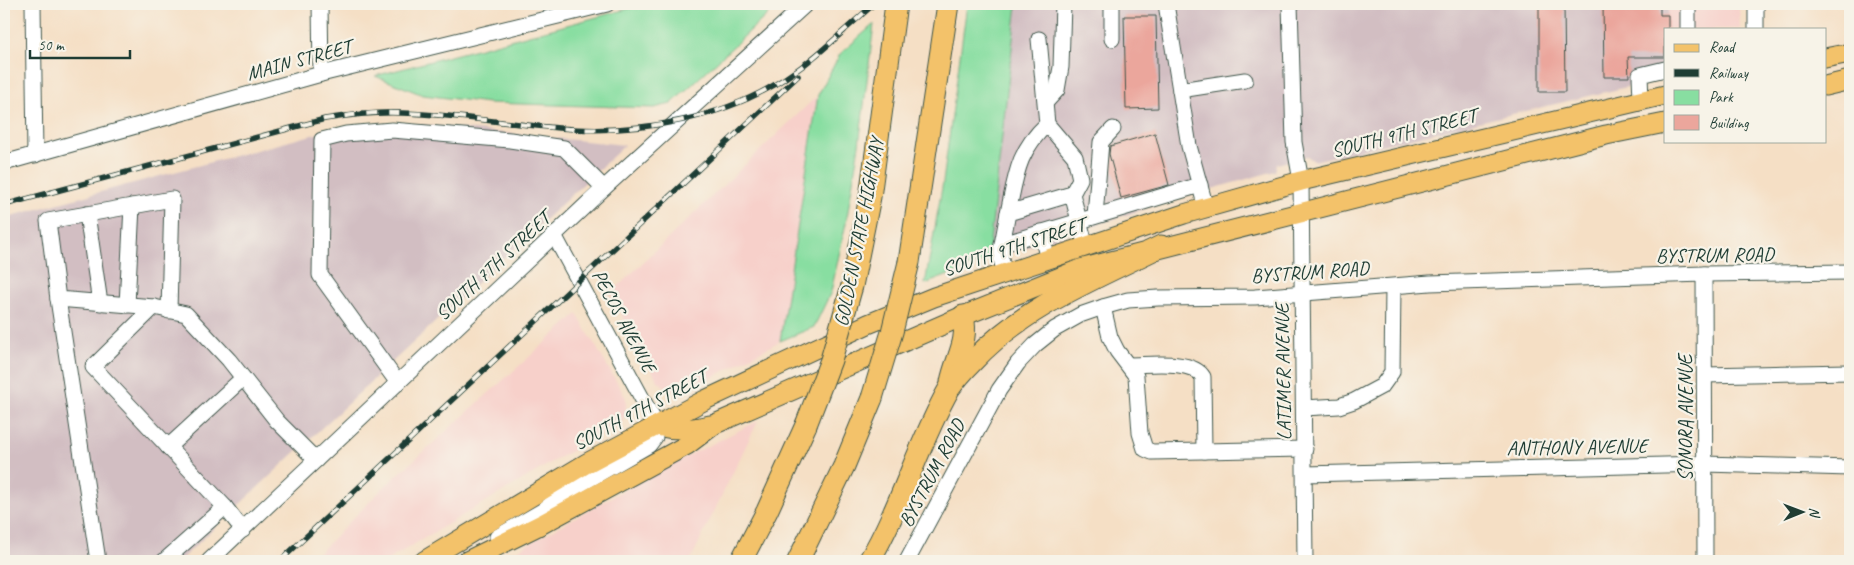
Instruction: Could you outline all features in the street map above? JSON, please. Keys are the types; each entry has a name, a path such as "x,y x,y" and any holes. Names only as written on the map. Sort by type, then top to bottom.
{"highway":[{"name":"GOLDEN STATE HIGHWAY","path":"741,561 767,511 806,425 831,360 852,286 870,196 896,4"},
{"path":"798,561 844,466 872,398 892,332 909,262 948,4"},
{"path":"869,561 888,525 936,415 951,387 991,343 1019,320 1042,305 1161,246"},
{"path":"951,387 955,363 965,342 966,329 963,316"}],"main road":[{"path":"1826,58 1850,52"},
{"path":"1826,86 1850,80"},
{"name":"SOUTH 9TH STREET","path":"424,561 587,463 705,400 814,348 934,297 1206,208 1301,181 1664,95"},
{"name":"SOUTH 9TH STREET","path":"467,561 542,524 687,445 715,424 963,316 1080,268 1161,246 1664,123"},
{"path":"934,297 946,300 963,316"},
{"path":"657,426 674,430 688,430 715,424"}],"street":[{"path":"33,4 35,155"},
{"path":"320,4 321,74"},
{"name":"MAIN STREET","path":"4,163 321,74 607,4"},
{"name":"SOUTH 7TH STREET","path":"209,561 604,188 806,4"},
{"path":"1046,102 1057,90 1060,74 1063,4"},
{"path":"1112,4 1112,39"},
{"path":"1166,4 1189,146 1206,208"},
{"name":"LATIMER AVENUE","path":"1290,4 1294,142 1301,181 1305,561"},
{"path":"1688,4 1688,28"},
{"path":"1756,4 1756,28"},
{"path":"1040,39 1042,82 1046,102 1047,124 1075,157 1080,179 1072,194 1086,247"},
{"path":"1641,101 1640,75 1664,69"},
{"path":"1180,90 1245,80"},
{"path":"1005,274 1000,255 1019,165 1030,139 1047,124"},
{"path":"1095,216 1101,142 1113,129"},
{"path":"398,383 320,275 322,140 346,134 392,130 510,140 564,148 604,188"},
{"path":"1003,244 1200,185"},
{"path":"1008,213 1072,194"},
{"path":"98,561 48,221 172,199 161,309 93,367 225,507 242,530"},
{"path":"127,305 132,206"},
{"path":"87,214 100,303"},
{"path":"1041,232 1048,260"},
{"name":"PECOS AVENUE","path":"554,235 657,426"},
{"name":"BYSTRUM ROAD","path":"908,561 998,390 1018,363 1035,345 1055,329 1080,315 1103,307 1128,300 1255,297 1430,283 1704,274 1850,272"},
{"name":"SONORA AVENUE","path":"1704,274 1705,561"},
{"path":"1304,408 1334,406 1354,401 1382,386 1392,372 1393,287"},
{"path":"58,299 127,305 186,314 243,378 276,421 316,460"},
{"path":"1103,307 1110,337 1117,351 1130,365 1136,376 1140,433 1145,449 1152,452 1305,449"},
{"path":"1130,365 1187,365 1200,371 1203,377 1204,451"},
{"path":"1705,375 1850,372"},
{"path":"168,447 243,378"},
{"path":"467,561 491,541 542,511 562,495 650,445 655,437 657,426"},
{"name":"ANTHONY AVENUE","path":"1305,474 1704,464 1850,468"},
{"path":"164,561 225,507"}],"shaded area":[{"path":"1017,4 1668,4 1668,28 1664,28 1664,78 1314,161 1307,156 1277,164 1275,171 1166,202 988,260"},
{"path":"1668,4 1739,4 1740,28 1668,28"},
{"path":"818,95 780,341 687,391 670,391 658,381 610,294"},
{"path":"370,124 415,124 625,145 179,561 4,561 4,218 323,132"},
{"path":"577,314 626,398 626,413 620,426 564,455 386,561 311,561 383,488"},
{"path":"758,421 690,561 498,561 658,471"}],"green space":[{"path":"646,4 779,4 671,104 654,108 488,103 423,95 375,76"},
{"path":"967,4 1017,4 988,260 925,284 943,182"},
{"path":"874,24 859,145 846,223 831,292 814,327 780,341 818,95 840,54"}],"building":[{"path":"1539,4 1564,4 1565,92 1539,92"},
{"path":"1603,4 1660,4 1660,15 1668,15 1668,28 1664,28 1664,57 1628,57 1629,77 1604,77"},
{"path":"1124,16 1156,16 1158,108 1126,109"},
{"path":"1155,133 1169,185 1121,198 1109,154 1110,146"}],"railway":[{"path":"839,35 874,4"},
{"path":"4,205 325,119 344,116 382,113 421,114 589,130 651,126 682,120 741,102 768,88 794,72 844,31"},
{"path":"280,561 798,76"}]}
